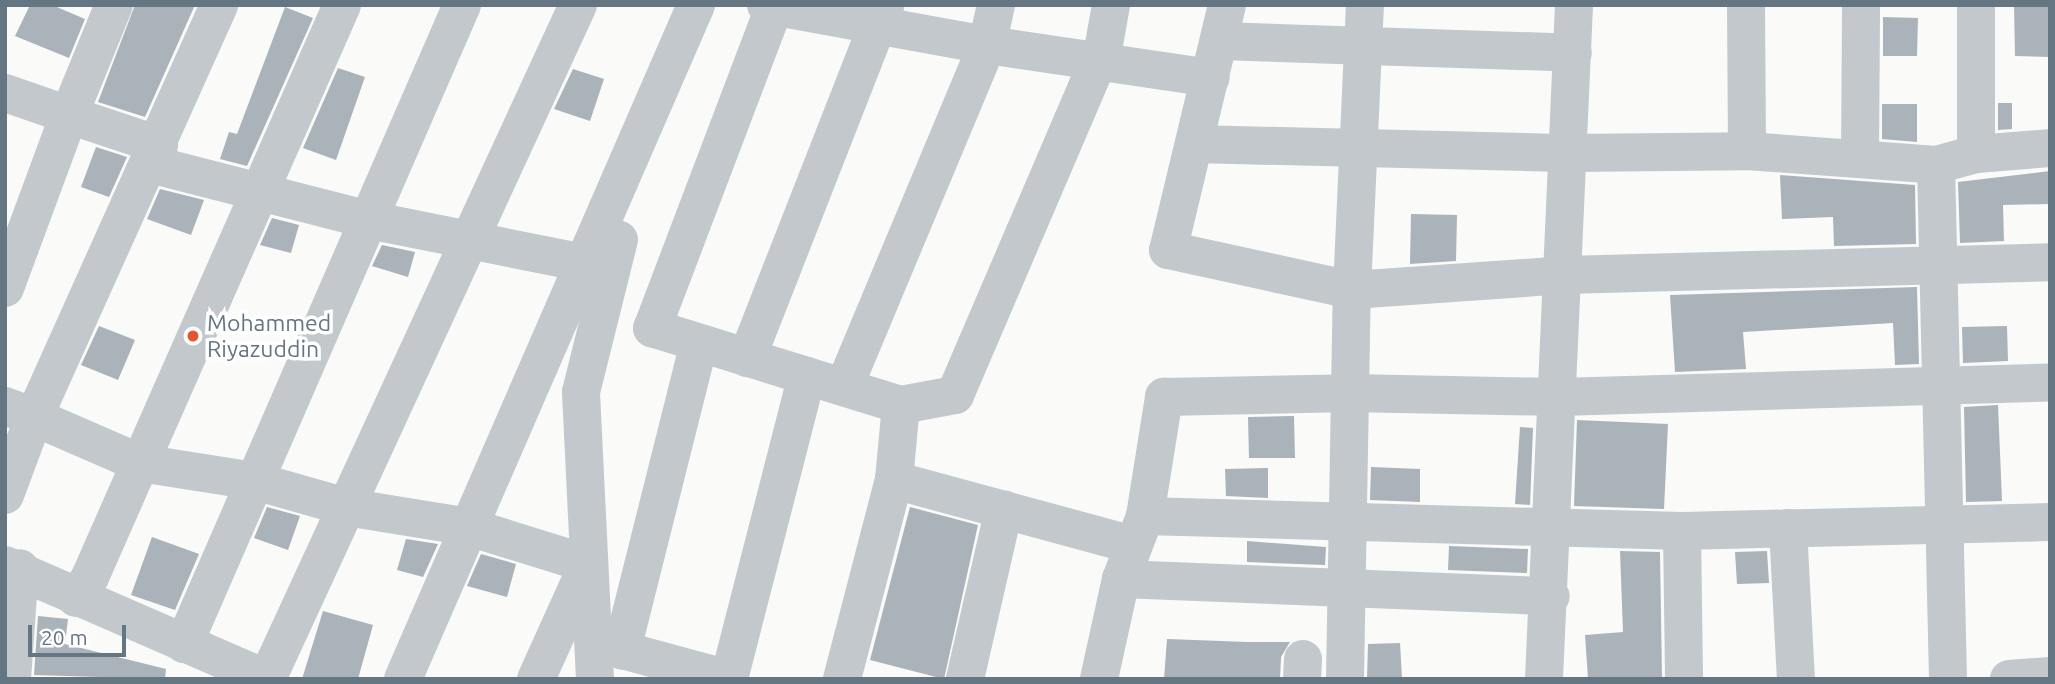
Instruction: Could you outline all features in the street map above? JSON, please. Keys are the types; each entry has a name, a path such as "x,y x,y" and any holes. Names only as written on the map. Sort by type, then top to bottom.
{"street":[{"path":"5,288 68,115 114,5"},
{"path":"5,495 20,411 155,155 219,5"},
{"path":"76,598 90,577 342,5"},
{"path":"184,644 462,5"},
{"path":"12,679 13,566 76,598 267,679 578,5"},
{"path":"403,679 695,5"},
{"path":"844,387 987,45 996,5"},
{"path":"1111,5 1097,61 955,395 901,405 652,328 772,6 883,16 987,45 1097,61 1211,78"},
{"path":"1345,679 1349,588 1352,290 1365,5"},
{"path":"1544,679 1551,596 1574,5"},
{"path":"1746,5 1747,151"},
{"path":"1860,157 1861,5"},
{"path":"1976,5 1976,155"},
{"path":"747,358 883,16"},
{"path":"1573,53 1364,45 1224,23 1168,250 1352,290 1564,275 2050,262"},
{"path":"5,93 68,115 155,155 259,194 369,220 584,263"},
{"path":"1194,144 1569,153 1747,151 1860,157 1936,165 1976,155 2050,148"},
{"path":"1936,165 1948,679"},
{"path":"595,679 581,392 619,240"},
{"path":"699,343 622,650 729,679 807,376"},
{"path":"1099,679 1133,547 1164,397 1349,393 1559,397 2050,382"},
{"path":"842,679 894,480 901,405"},
{"path":"20,411 140,463 255,481 346,507 468,527 588,564"},
{"path":"894,480 1133,547 1349,588 1551,596"},
{"path":"965,679 1004,509"},
{"path":"1133,547 1349,520 1682,531 2050,522"},
{"path":"1788,528 1796,679"},
{"path":"1682,531 1684,679"},
{"path":"536,679 588,564"},
{"path":"2009,679 2050,676"}],"building":[{"path":"30,5 52,5 85,19 69,58 15,36"},
{"path":"135,5 195,5 145,117 98,102"},
{"path":"2014,5 2050,5 2050,57 2015,56"},
{"path":"285,7 313,18 247,166 220,159 229,132 237,134"},
{"path":"1883,17 1918,18 1917,56 1883,56"},
{"path":"338,68 365,77 336,160 303,148"},
{"path":"573,69 604,79 590,121 554,109"},
{"path":"1998,103 2012,103 2012,129 1998,130"},
{"path":"1882,104 1917,104 1917,142 1882,139"},
{"path":"96,147 127,157 109,197 81,187"},
{"path":"2050,171 2050,204 2003,205 2004,241 1960,243 1958,182"},
{"path":"1780,175 1915,185 1916,244 1834,246 1833,217 1782,219"},
{"path":"160,189 204,200 191,235 147,219"},
{"path":"1411,214 1457,215 1456,261 1410,264"},
{"path":"272,218 299,225 291,253 260,245"},
{"path":"382,245 415,252 408,277 372,266"},
{"path":"1917,287 1919,364 1895,365 1893,323 1743,332 1746,369 1675,372 1670,295"},
{"path":"99,326 135,340 118,380 81,365"},
{"path":"2007,326 2008,361 1963,363 1962,327"},
{"path":"1998,405 2002,501 1966,502 1964,407"},
{"path":"1294,416 1295,458 1249,458 1248,417"},
{"path":"1577,420 1668,424 1664,509 1574,506"},
{"path":"1520,427 1533,428 1530,505 1515,504"},
{"path":"1371,467 1420,469 1420,502 1370,500"},
{"path":"1268,468 1268,498 1226,496 1225,469"},
{"path":"267,507 300,516 288,550 254,538"},
{"path":"910,507 978,525 944,679 870,660"},
{"path":"152,537 199,554 175,610 131,595"},
{"path":"406,539 438,544 423,577 397,570"},
{"path":"1247,541 1326,547 1325,565 1247,562"},
{"path":"1449,546 1528,549 1527,573 1448,570"},
{"path":"1620,551 1660,552 1662,679 1588,679 1585,635 1623,632"},
{"path":"1767,551 1769,583 1737,584 1735,552"},
{"path":"481,554 516,564 507,597 467,586"},
{"path":"323,611 373,625 358,679 302,679"},
{"path":"38,616 68,619 65,644 166,669 165,679 34,675"},
{"path":"1167,639 1290,642 1281,657 1280,679 1164,679"},
{"path":"1400,643 1402,679 1367,679 1368,644"}],"place":[{"name":"Mohammed Riyazuddin","path":"193,336"}]}
